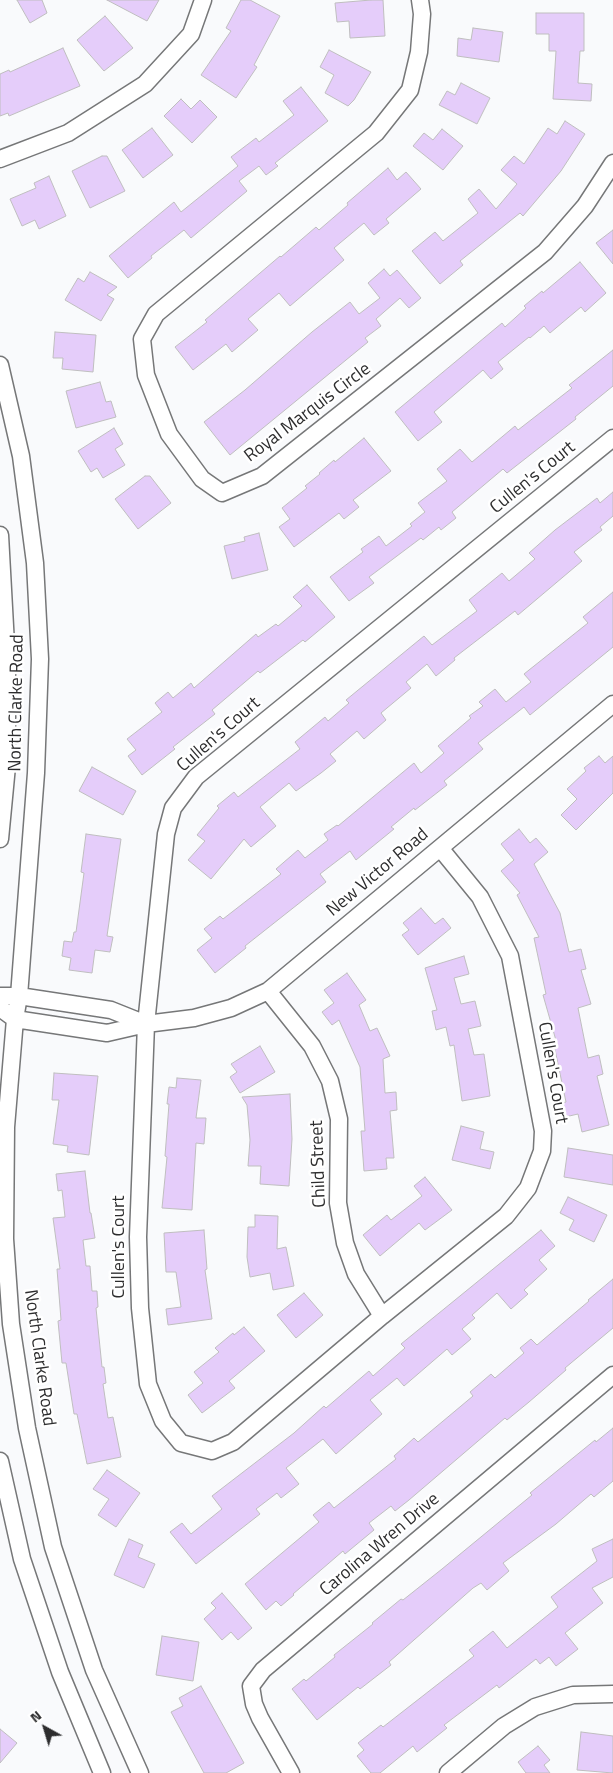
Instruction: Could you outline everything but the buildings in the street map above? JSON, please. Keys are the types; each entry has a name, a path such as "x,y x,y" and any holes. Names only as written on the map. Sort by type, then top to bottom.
{"street":[{"path":"0,159 68,133 145,84 191,34 203,0"},
{"name":"Royal Marquis Circle","path":"420,0 422,14 419,52 410,90 376,134 156,314 142,339 146,375 169,434 202,479 222,493 262,476 545,252 586,206 613,163"},
{"name":"North Clarke Road","path":"0,365 21,456 35,563 40,659 36,774 19,996 15,1019 6,1127 5,1239 11,1324 27,1428 53,1547 94,1670 140,1773"},
{"name":"Cullen's Court","path":"440,848 480,897 510,956 543,1131 542,1152 528,1188 506,1216 382,1316 233,1442 212,1451 181,1443 163,1421 148,1384 140,1308 138,1237 146,1024 166,834 173,808 196,777 613,438"},
{"name":"North Clarke Road","path":"0,535 7,663 7,766 0,838"},
{"name":"New Victor Road","path":"0,1008 15,1019 107,1033 146,1024 194,1018 231,1008 268,991 613,704"},
{"name":"Child Street","path":"268,991 312,1046 330,1081 339,1119 338,1203 345,1243 356,1274 382,1316"},
{"name":"New Victor Road","path":"0,996 19,996 111,1010 146,1024"},
{"name":"Carolina Wren Drive","path":"291,1773 254,1704 251,1686 263,1670 613,1375"},
{"path":"0,1461 22,1559 60,1672 102,1773"},
{"path":"448,1773 504,1726 535,1706 572,1695 613,1694"}]}
